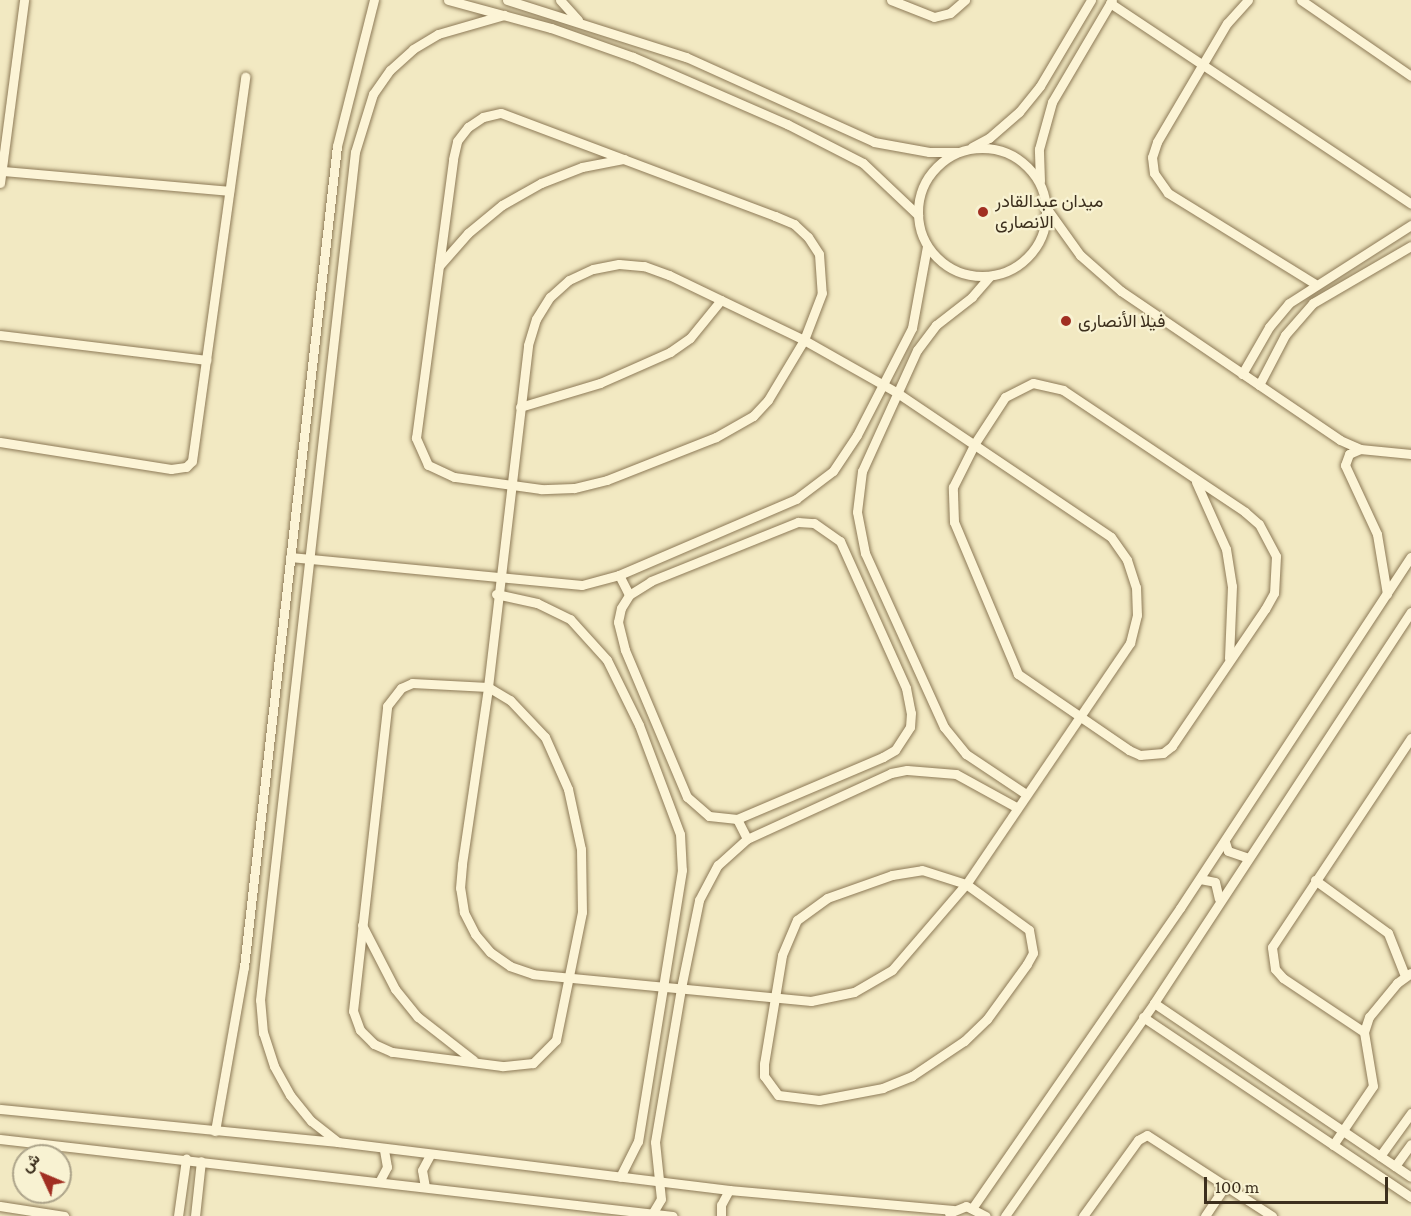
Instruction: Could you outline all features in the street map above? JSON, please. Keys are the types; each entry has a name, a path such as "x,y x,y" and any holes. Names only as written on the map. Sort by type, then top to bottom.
{"street":[{"path":"0,183 24,0"},
{"path":"215,1131 244,967 337,146 374,0"},
{"path":"448,0 504,15 664,69 842,149 883,179 918,215"},
{"path":"507,0 686,57 874,142 920,151 958,152"},
{"path":"560,0 579,22"},
{"path":"891,0 934,17 950,14 966,0"},
{"path":"290,557 572,586 619,575 816,486 847,453 918,310 927,246 918,215 924,184 944,160 989,138 1020,112 1040,86 1091,0"},
{"path":"1248,0 1232,16 1156,142 1152,158 1157,181 1168,193 1314,283"},
{"path":"1301,0 1411,76"},
{"path":"1026,794 980,764 954,741 936,711 926,682 864,553 859,533 862,471 896,392 926,337 990,276 1014,268 1028,258 1046,226 1047,209 1040,181 1039,149 1052,102 1111,1 1411,204"},
{"path":"338,1142 311,1121 284,1086 263,1033 260,1000 355,152 362,122 373,94 390,70 412,49 438,34 504,15"},
{"path":"0,442 171,469 186,468 195,451 245,77"},
{"path":"501,113 519,116 625,158 775,216 808,237 824,273 822,293 804,340 768,400 736,428 591,485 558,489 440,473 420,453 417,424 457,141 468,126 483,117 501,113"},
{"path":"969,148 993,148 1009,153 1024,162 1040,181"},
{"path":"439,266 468,233 512,199 540,183 582,167 625,158"},
{"path":"2,171 229,191"},
{"path":"1047,209 1093,269 1340,440 1360,449 1411,454"},
{"path":"1242,374 1278,314 1314,283 1411,225"},
{"path":"927,246 954,270 990,276"},
{"path":"1259,385 1285,335 1312,303 1411,246"},
{"path":"644,266 804,340 896,392 1089,519 1111,537 1127,560 1137,596 1137,615 1130,643 1016,807 966,884 892,970 854,992 811,1001 533,974 510,966 490,952 475,934 464,912 460,888 488,687 496,594 528,345 536,320 550,297 569,280 601,267 644,266"},
{"path":"520,407 600,383 670,352 690,338 721,300"},
{"path":"0,335 206,360"},
{"path":"1048,384 1063,390 1195,481 1259,524 1276,556 1274,593 1172,746 1163,753 1140,755 1027,684 1011,664 954,522 953,487 975,443 1005,397 1018,388 1048,384"},
{"path":"1360,449 1349,454 1346,471 1377,534 1387,594"},
{"path":"1195,481 1213,514 1227,558 1234,623 1229,661"},
{"path":"798,522 814,523 840,541 906,688 911,713 910,727 904,740 883,757 737,819 709,816 687,797 620,635 618,622 629,595 651,581 798,522"},
{"path":"840,541 859,533"},
{"path":"0,1109 338,1142 384,1150 620,1178 950,1213 974,1207 1225,842 1411,557"},
{"path":"619,575 629,595"},
{"path":"496,594 554,610 584,632 608,660 639,725 675,817 682,852 663,986 638,1141 620,1178"},
{"path":"1005,1216 1154,1003 1219,899 1411,612"},
{"path":"906,688 926,682"},
{"path":"412,683 488,687 529,717 545,737 568,789 581,849 583,880 570,978 556,1040 547,1053 518,1067 392,1052 374,1044 360,1030 353,1011 352,991 385,718 392,696 412,683"},
{"path":"1364,1032 1283,978 1271,958 1276,936 1411,738"},
{"path":"883,757 891,773"},
{"path":"652,1214 661,1199 655,1142 681,988 699,900 707,881 731,850 747,839 891,773 924,769 956,774 1016,807"},
{"path":"737,819 747,839"},
{"path":"1225,842 1228,850 1248,858"},
{"path":"907,871 937,873 966,884 1029,930 1033,953 987,1019 939,1060 912,1076 852,1095 819,1100 778,1095 764,1076 775,997 787,936 810,907 907,871"},
{"path":"1200,879 1215,882 1219,899"},
{"path":"1315,880 1388,933 1408,974 1369,1017 1364,1032 1373,1086 1333,1145"},
{"path":"361,923 394,989 446,1042 476,1062"},
{"path":"1154,1003 1411,1177"},
{"path":"1143,1017 1411,1197"},
{"path":"1380,1156 1411,1113"},
{"path":"1083,1216 1138,1140 1147,1135 1272,1216"},
{"path":"0,1139 673,1216"},
{"path":"1395,1166 1411,1144"},
{"path":"379,1182 387,1167 384,1150"},
{"path":"425,1187 422,1170 430,1155"},
{"path":"178,1216 186,1159"},
{"path":"195,1216 201,1161"},
{"path":"1204,1216 1226,1185"},
{"path":"722,1216 721,1205 729,1190"},
{"path":"0,1206 64,1216"},
{"path":"974,1207 986,1216"}],"place":[{"name":"ميدان عبدالقادر الانصارى","path":"983,212"},
{"name":"فيلا الأنصارى","path":"1066,321"}]}
